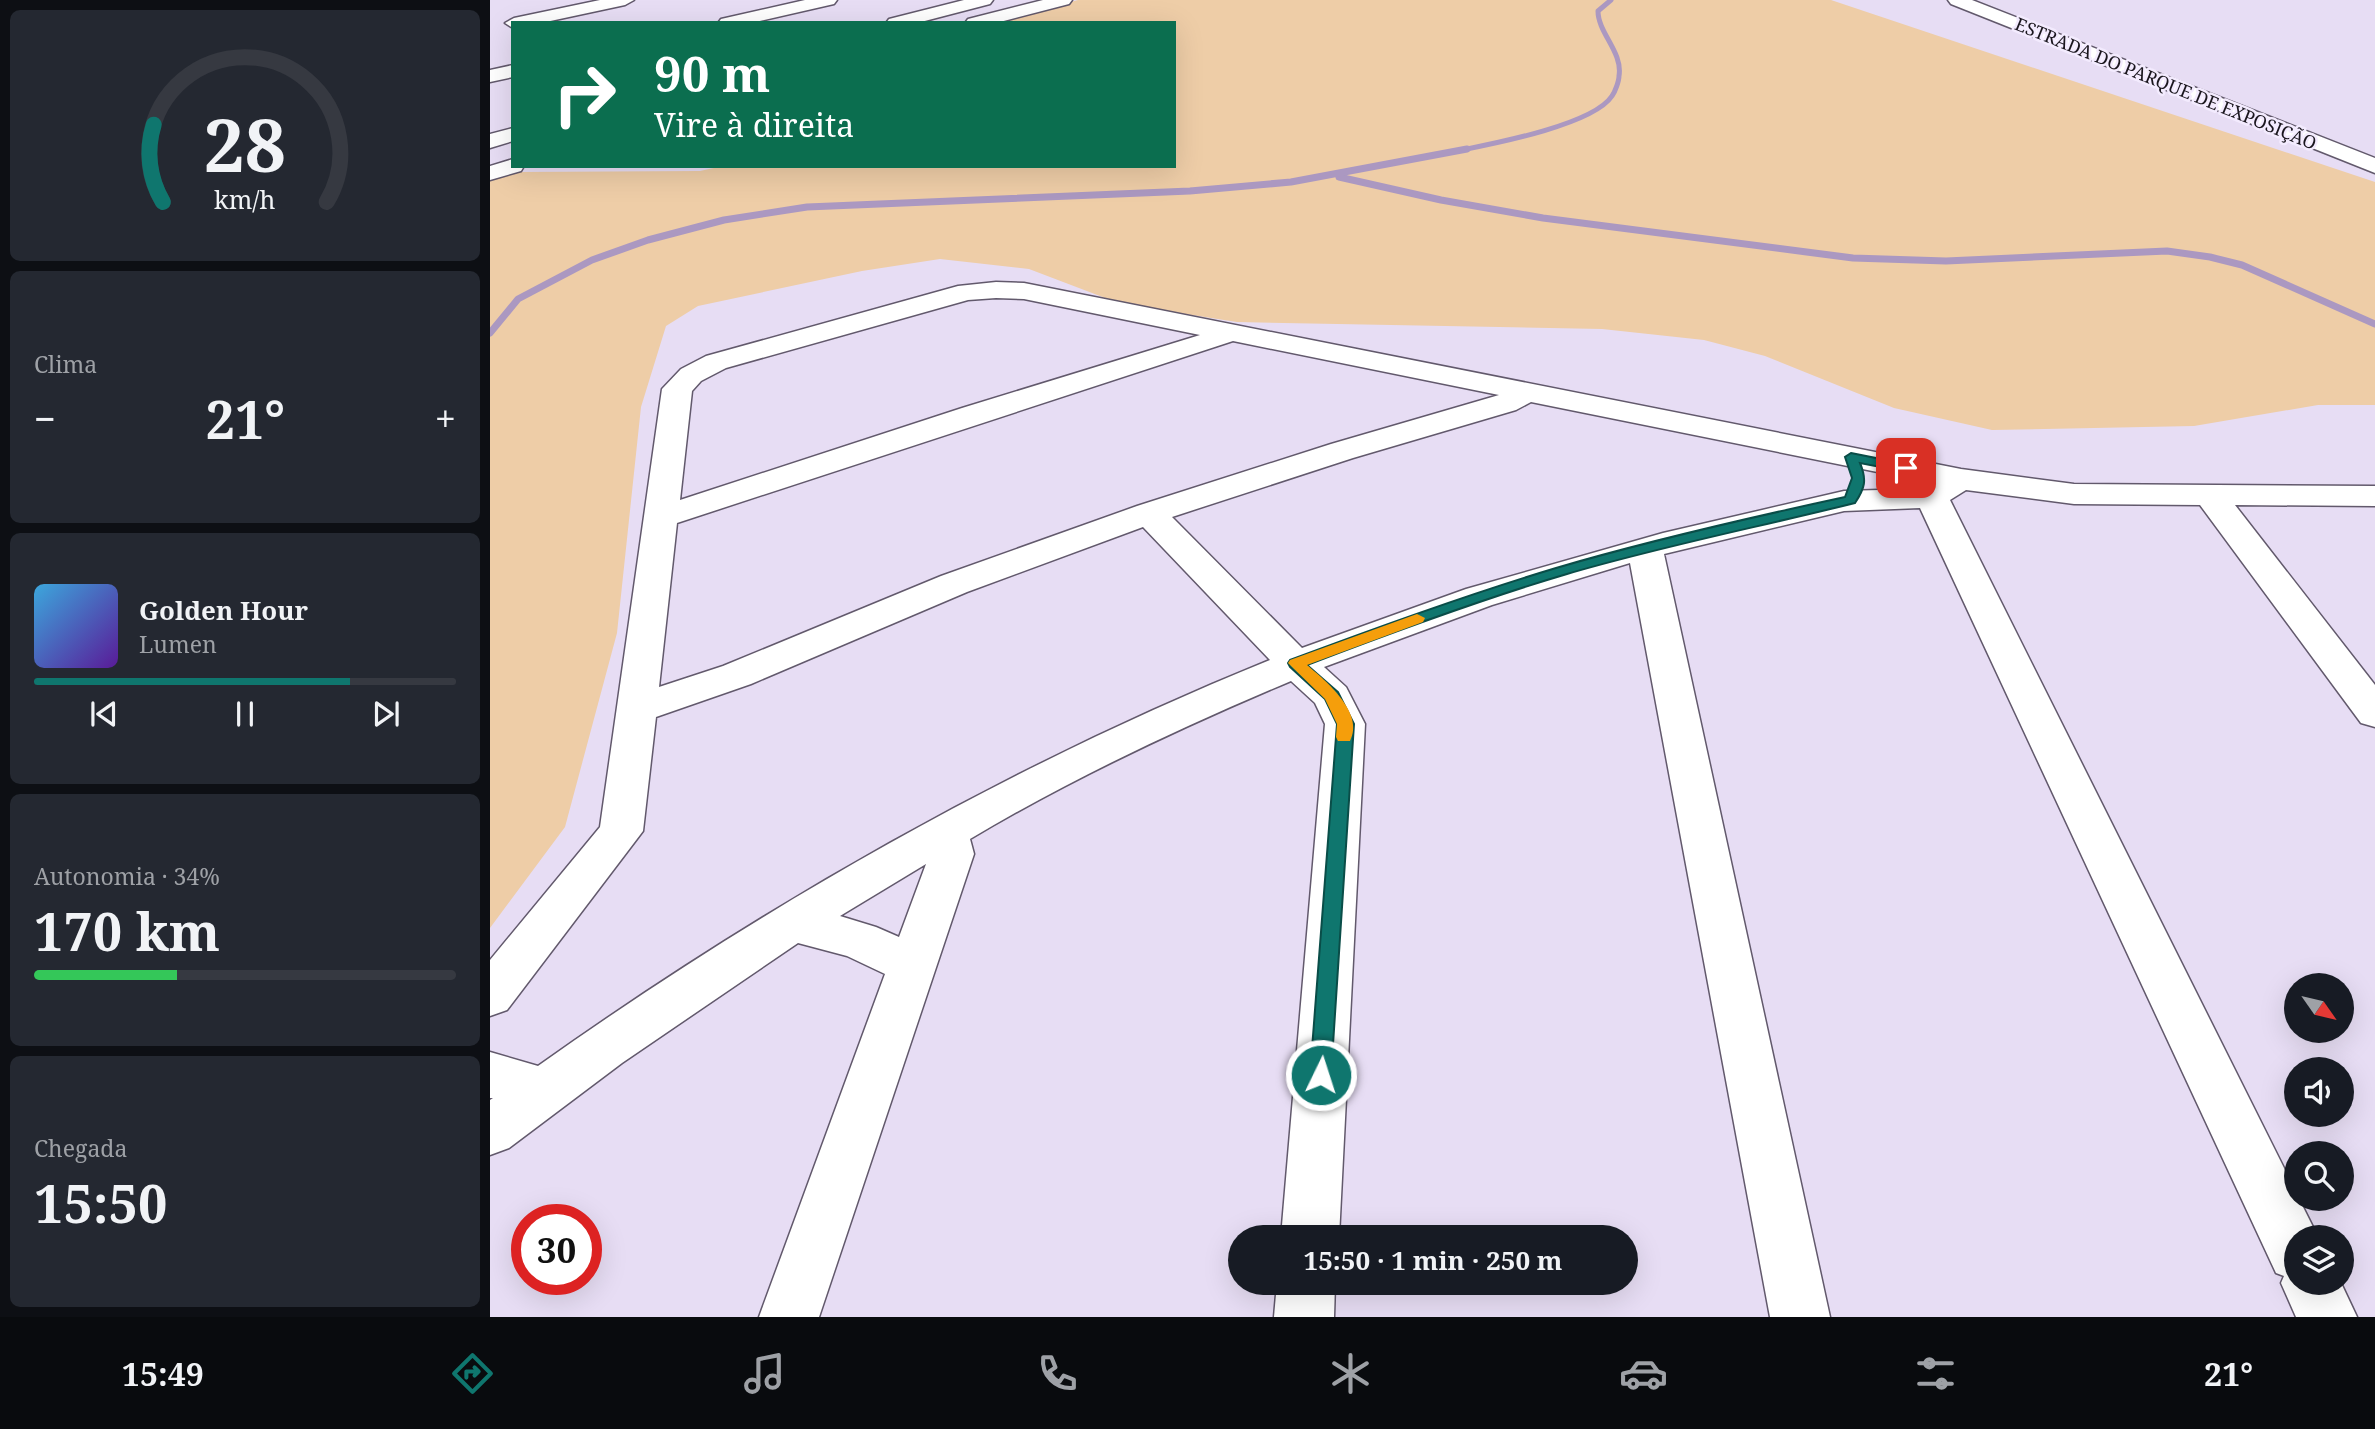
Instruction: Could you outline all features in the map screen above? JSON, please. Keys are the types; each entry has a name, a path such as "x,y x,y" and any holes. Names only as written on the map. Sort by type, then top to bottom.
{"street":[{"path":"524,21 625,0"},
{"path":"736,21 828,0"},
{"path":"903,21 984,0"},
{"path":"982,21 1063,0"},
{"name":"ESTRADA DO PARQUE DE EXPOSIÇÃO","path":"1957,0 2375,166"},
{"path":"490,76 511,71"},
{"path":"490,141 511,135"},
{"path":"490,173 511,167"},
{"path":"490,996 621,831 677,389 691,375 716,362 968,292 1024,291 1851,457 1946,488 2284,1227"},
{"path":"661,517 973,414 1209,341 1229,332"},
{"path":"637,709 737,675 954,584 1149,513 1306,462 1505,404 1526,392"},
{"path":"1850,500 1857,489 1859,478 1851,457"},
{"path":"490,1131 673,1001 793,923 946,833 1109,747 1296,663 1476,598 1645,548 1850,500 1946,488 2074,494 2375,496"},
{"path":"2210,495 2375,713"},
{"path":"1149,513 1296,663 1332,696 1345,724 1311,1225"},
{"path":"1645,548 1800,1317"},
{"path":"789,1317 951,854 946,833"},
{"path":"793,923 859,940 913,965"},
{"path":"490,1075 543,1091"},
{"path":"1304,1317 1305,1295"},
{"path":"2317,1295 2327,1317"}],"shaded area":[{"path":"1078,0 1831,0 2375,182 2375,405 2318,405 2194,426 1992,430 1894,408 1765,356 1704,340 1602,329 1237,322 1121,304 1029,269 940,259 862,271 698,306 666,326 641,407 617,633 565,827 490,928 490,181 518,172 700,171 714,168 1176,168 1176,21 997,21"}],"waterway":[{"path":"1461,150 1564,124 1585,116 1612,96 1618,81 1619,67 1598,11 1611,0"},
{"path":"1461,150 1467,149"},
{"path":"490,333 518,299 592,260 648,240 724,220 807,207 1190,191 1291,182 1461,150"},
{"path":"1339,177 1441,200 1543,218 1853,258 1946,261 2167,251 2210,257 2242,265 2375,324"}],"slow traffic":[{"path":"1344,737 1345,724 1332,696 1296,663 1417,618"}],"route":[{"path":"1321,1075 1345,724 1332,696 1296,663 1476,598 1561,571 1727,527 1850,500 1857,489 1859,478 1851,457 1906,468"}]}
